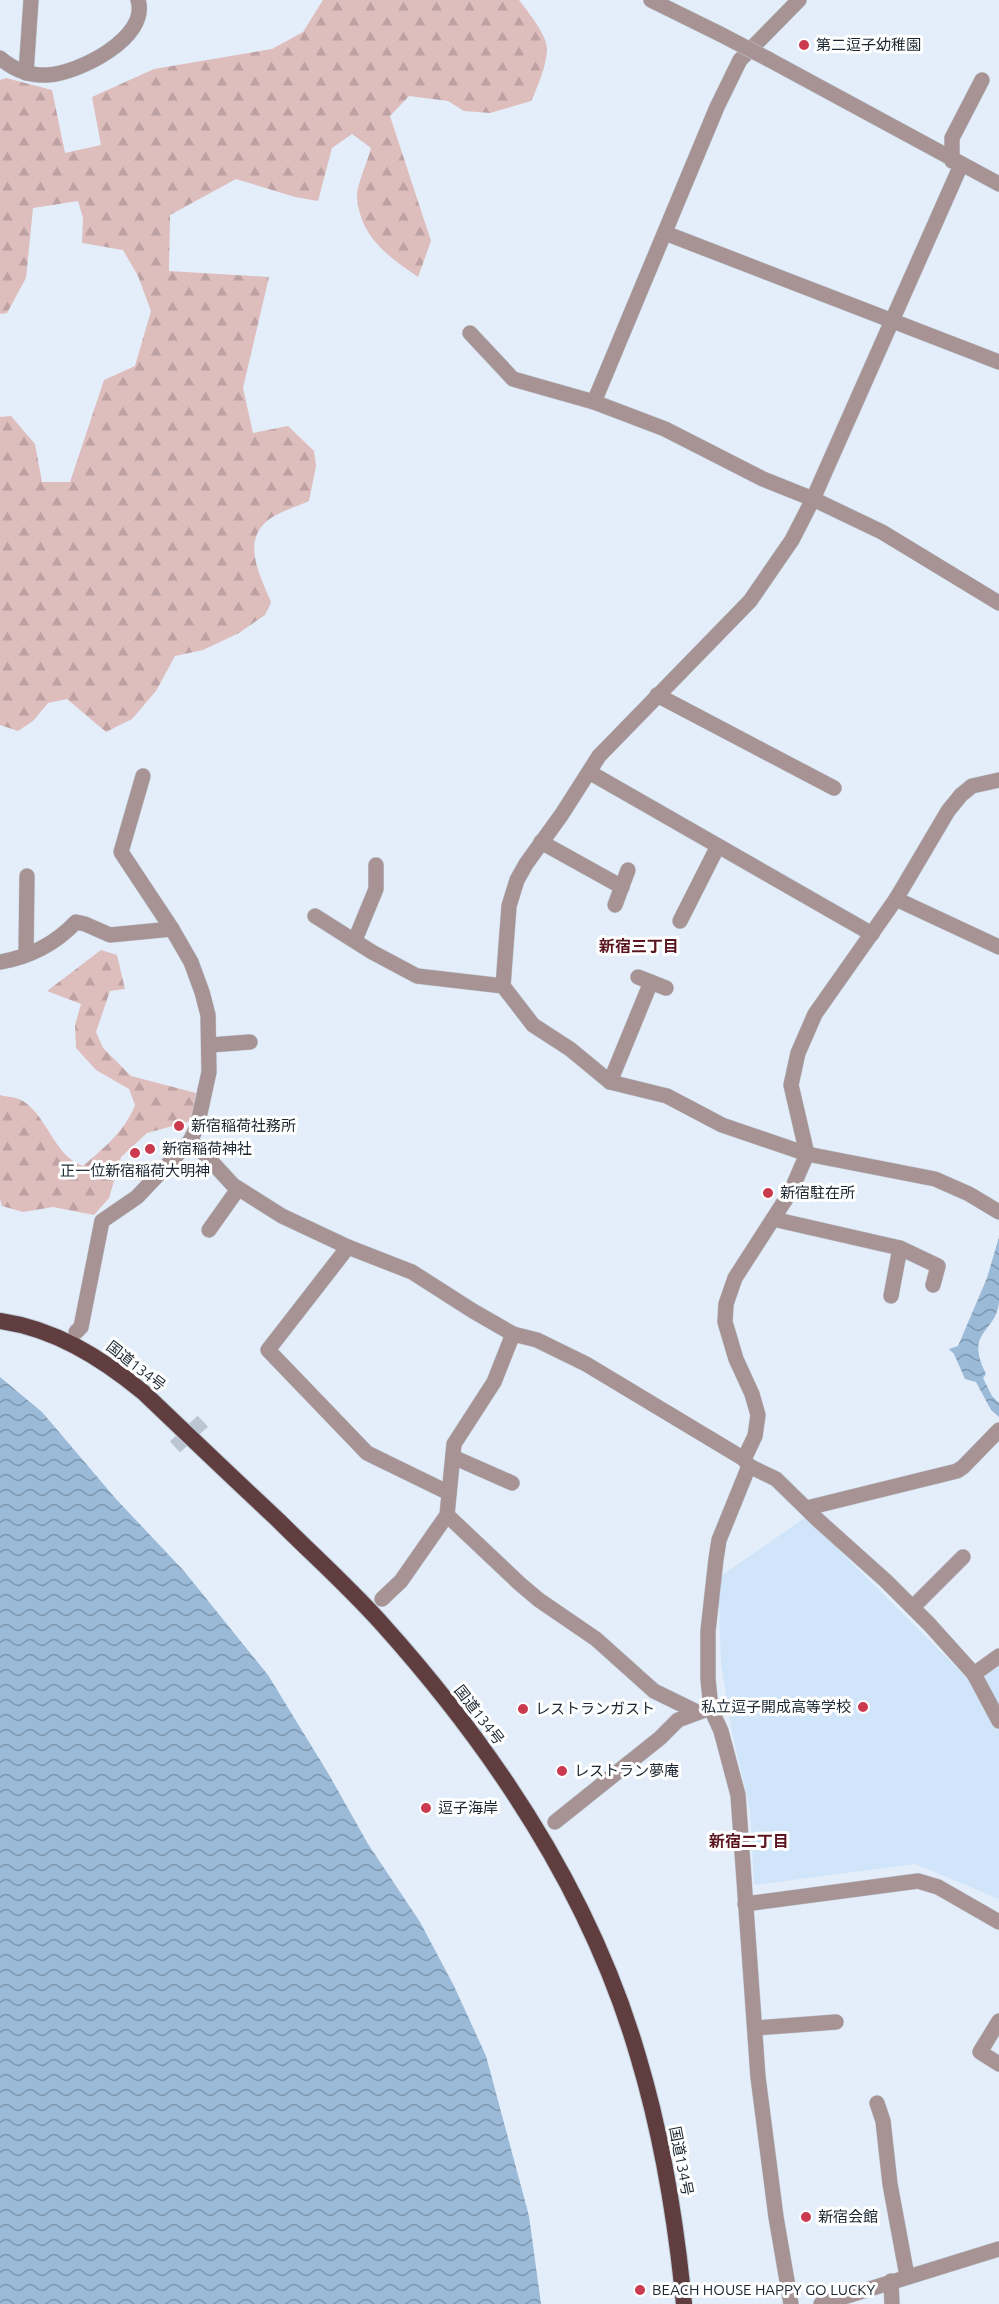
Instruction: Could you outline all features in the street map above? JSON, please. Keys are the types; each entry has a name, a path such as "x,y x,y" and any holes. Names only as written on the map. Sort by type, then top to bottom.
{"highway":[{"name":"国道134号","path":"0,1321 14,1323 64,1339 114,1368 142,1392 338,1578 383,1625 427,1677 500,1771 535,1826 567,1883 594,1937 624,2013 638,2055 664,2163 684,2304"}],"street":[{"path":"26,73 31,0"},
{"path":"0,58 17,70 26,73 49,75 63,72 123,42 137,23 141,8 138,0"},
{"path":"651,0 679,7 720,34 956,163 999,184"},
{"path":"594,402 717,107 740,60 799,0"},
{"path":"982,80 952,138 956,163 892,321 813,499 792,540 750,601 599,756 541,842 517,880 509,906 503,986 533,1025 570,1049 610,1082 667,1096 722,1125 807,1154 935,1179 969,1194 999,1212"},
{"path":"665,233 999,362"},
{"path":"470,333 513,379 644,419 763,479 813,499 882,532 999,603"},
{"path":"657,695 834,788"},
{"path":"589,772 872,934"},
{"path":"76,1332 81,1327 102,1221 137,1197 190,1141 197,1127 209,1072 208,1015 191,962 121,852 144,776"},
{"path":"704,1711 708,1679 708,1631 712,1581 719,1540 747,1462 755,1436 758,1415 752,1394 736,1359 725,1322 726,1304 735,1278 791,1191 807,1154 791,1085 798,1053 816,1014 896,899 948,811 972,786 999,780"},
{"path":"541,842 622,887"},
{"path":"680,921 718,846"},
{"path":"355,940 376,889 376,865"},
{"path":"615,905 628,870"},
{"path":"26,954 27,876"},
{"path":"896,899 999,948"},
{"path":"315,916 417,975 503,986"},
{"path":"0,962 47,947 64,935 76,922 110,935 172,930"},
{"path":"610,1082 644,979 666,988"},
{"path":"210,1045 250,1042"},
{"path":"190,1141 238,1189 282,1216 348,1247 412,1272 513,1334 537,1340 586,1364 776,1479 913,1607 974,1674 999,1721"},
{"path":"209,1230 238,1189"},
{"path":"773,1219 900,1248 938,1266 933,1285"},
{"path":"348,1247 268,1350 367,1453 449,1493"},
{"path":"891,1296 900,1248"},
{"path":"382,1599 401,1581 447,1515 454,1444 495,1382 513,1334"},
{"path":"807,1508 957,1471 999,1430"},
{"path":"453,1457 512,1483"},
{"path":"447,1515 526,1590 596,1639 654,1691 704,1711 721,1731 738,1795 760,2088 776,2217 791,2304"},
{"path":"913,1607 963,1557"},
{"path":"974,1674 999,1656"},
{"path":"555,1822 660,1737 678,1719 704,1711"},
{"path":"745,1904 918,1881 938,1887 999,1922"},
{"path":"756,2028 836,2022"},
{"path":"999,2022 980,2052 999,2064"},
{"path":"877,2103 883,2121 890,2184 908,2276"},
{"path":"821,2304 999,2249"},
{"path":"891,2281 892,2304"}],"shaded area":[{"name":"私立逗子開成高等学校","path":"806,1517 971,1682 999,1661 999,1899 915,1864 754,1885 750,1810 732,1732 721,1663 718,1578"}],"green space":[{"path":"323,0 519,0 537,24 546,44 545,63 539,83 531,101 490,113 464,111 448,101 409,96 390,116 431,241 418,277 378,245 364,224 357,193 371,148 352,134 332,148 318,201 295,197 236,179 170,215 169,271 269,277 243,388 253,433 288,426 314,451 316,466 309,501 271,518 259,530 255,539 254,550 258,571 271,602 265,615 239,633 203,650 175,656 156,691 132,719 106,732 67,699 48,703 33,721 18,731 0,725 0,417 11,416 35,444 42,482 70,482 104,380 135,366 151,311 138,276 123,250 82,243 83,218 78,201 33,208 26,278 7,313 0,314 0,80 6,78 52,90 65,153 101,145 92,97 154,69 272,49 303,32"},
{"path":"101,950 117,955 125,989 110,991 96,1032 103,1048 131,1076 196,1093 191,1121 147,1133 121,1157 109,1198 94,1215 53,1207 23,1212 2,1206 0,1199 0,1095 21,1100 32,1108 65,1154 83,1166 120,1131 135,1105 129,1089 96,1070 76,1048 75,1025 81,1004 47,991"}],"water":[{"path":"999,1237 999,1302 993,1321 983,1334 978,1349 986,1374 983,1378 992,1396 999,1403 999,1417 991,1410 976,1382 965,1379 954,1354 949,1349 958,1346 987,1278"},
{"path":"0,1377 42,1412 116,1499 184,1571 268,1675 368,1844 420,1922 454,1986 486,2056 529,2216 541,2304 0,2304"}],"tunnel":[{"path":"175,1447 203,1421"}],"place":[{"name":"第二逗子幼稚園","path":"804,45"},
{"name":"新宿稲荷社務所","path":"179,1126"},
{"name":"新宿稲荷神社","path":"150,1149"},
{"name":"正一位新宿稲荷大明神","path":"135,1153"},
{"name":"新宿駐在所","path":"768,1193"},
{"name":"私立逗子開成高等学校","path":"863,1707"},
{"name":"レストランガスト","path":"523,1709"},
{"name":"レストラン夢庵","path":"562,1771"},
{"name":"逗子海岸","path":"426,1808"},
{"name":"新宿会館","path":"806,2217"},
{"name":"BEACH HOUSE HAPPY GO LUCKY","path":"640,2290"}],"district":[{"name":"新宿三丁目","path":"639,946"},
{"name":"新宿二丁目","path":"749,1841"}]}
